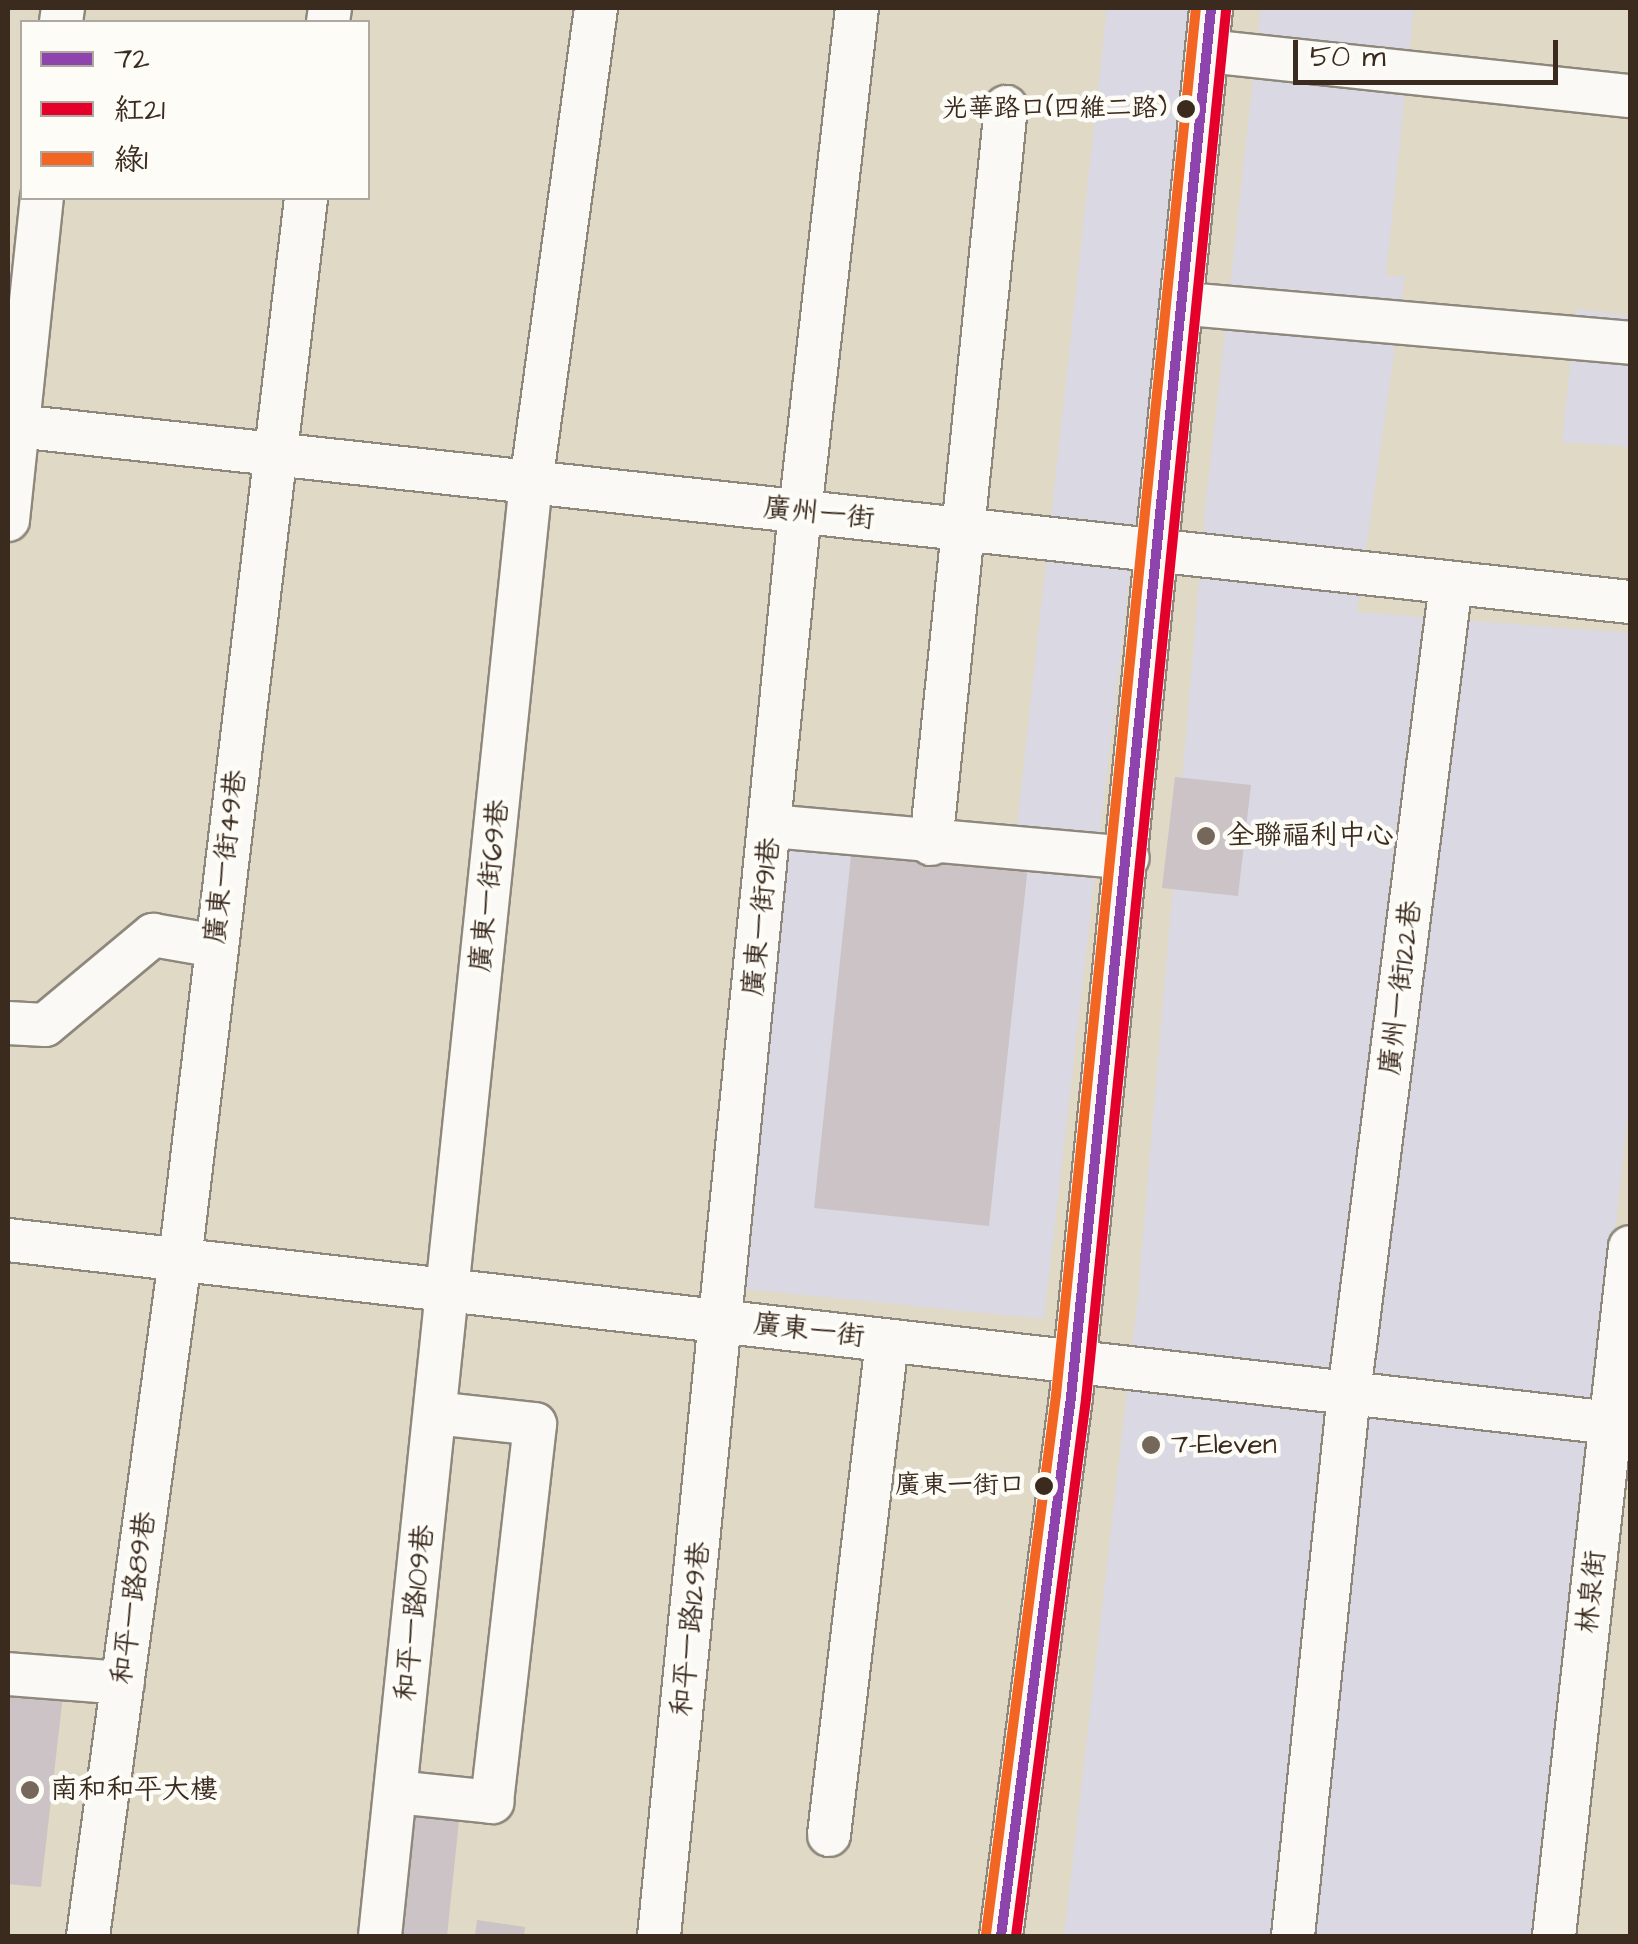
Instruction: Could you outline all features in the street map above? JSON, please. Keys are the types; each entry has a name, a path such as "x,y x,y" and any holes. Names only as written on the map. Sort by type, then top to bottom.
{"street":[{"name":"廣東一街69巷","path":"448,1290 531,483 596,8"},
{"name":"廣東一街91巷","path":"722,1321 800,512 858,8"},
{"path":"1000,1936 1074,1362 1186,304 1211,8"},
{"path":"1208,52 1630,96"},
{"path":"931,844 1006,107"},
{"path":"8,520 12,426 42,200"},
{"name":"廣東一街49巷","path":"180,1260 272,455 306,200"},
{"path":"1186,304 1630,343"},
{"name":"廣州一街","path":"12,426 1630,602"},
{"name":"廣州一街122巷","path":"1293,1936 1350,1393 1452,582"},
{"path":"770,826 931,844 1128,858"},
{"path":"8,1024 46,1025 152,935 216,946"},
{"name":"廣東一街","path":"8,1240 1611,1423"},
{"name":"林泉街","path":"1554,1936 1616,1509 1611,1423 1630,1247"},
{"name":"和平一路89巷","path":"88,1936 180,1260"},
{"name":"和平一路109巷","path":"380,1936 448,1290"},
{"name":"和平一路129巷","path":"659,1936 722,1321"},
{"path":"829,1835 887,1340"},
{"path":"396,1792 492,1802 535,1424 436,1413"},
{"path":"8,1674 123,1683"},
{"path":"1554,1936 1567,1936"}],"shaded area":[{"path":"1107,8 1195,8 1044,1319 705,1285 753,821 1017,826"},
{"path":"1261,8 1414,8 1386,276 1405,276 1357,612 1630,633 1630,1094 1539,1936 1064,1936 1137,1305 1205,511"},
{"path":"1576,309 1630,316 1630,447 1562,442"}],"building":[{"name":"全聯福利中心","path":"1175,777 1251,785 1238,896 1162,888"},
{"path":"853,837 1029,856 989,1226 814,1208"},
{"name":"南和和平大樓","path":"8,1689 63,1695 41,1887 8,1884"},
{"path":"408,1796 461,1801 447,1936 393,1936"},
{"path":"477,1920 525,1927 524,1936 475,1936"}],"transit line":[{"name":"綠1","path":"986,1934 1056,1395 1196,8"},
{"name":"72","path":"1001,1936 1071,1397 1211,8"},
{"name":"紅21","path":"1016,1936 1086,1399 1226,10"}],"place":[{"name":"光華路口(四維二路)","path":"1186,109"},
{"name":"全聯福利中心","path":"1206,836"},
{"name":"7-Eleven","path":"1151,1445"},
{"name":"廣東一街口","path":"1044,1486"},
{"name":"南和和平大樓","path":"30,1790"}]}
